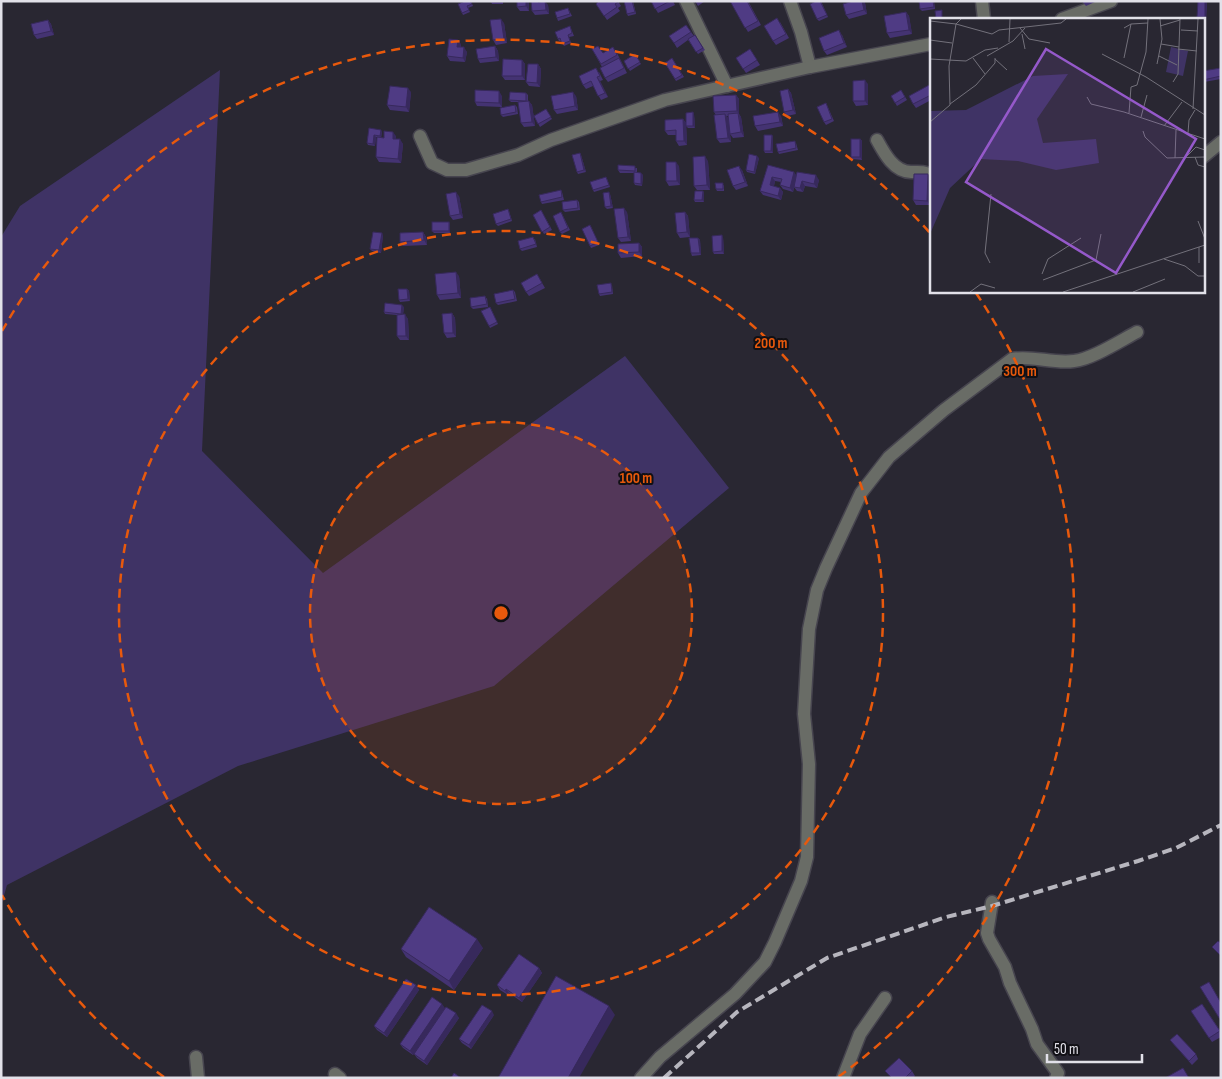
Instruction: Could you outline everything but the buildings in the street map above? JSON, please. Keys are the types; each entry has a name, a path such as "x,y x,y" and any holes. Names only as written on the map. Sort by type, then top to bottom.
{"street":[{"path":"686,1 726,86"},
{"path":"790,1 801,32 810,67"},
{"path":"982,1 984,18"},
{"path":"1067,18 1111,1"},
{"path":"420,136 432,162 447,170 466,170 518,155 551,140 665,100 810,67 930,44"},
{"path":"1212,149 1221,137"},
{"path":"877,140 884,152 900,169 930,175"},
{"path":"641,1078 671,1047 735,994 764,962 776,942 801,881 806,857 809,764 804,714 810,629 817,590 865,487 889,457 944,410 1012,359 1021,357 1073,362 1083,359 1137,332"},
{"path":"992,902 987,933 989,939 1005,967 1010,983 1037,1044 1058,1073 1056,1078"},
{"path":"843,1078 860,1034 885,998"},
{"path":"196,1057 198,1078"}],"shaded area":[{"path":"220,70 202,451 323,573 625,356 729,488 494,686 238,766 7,885 1,906 1,237 20,206"}],"railway":[{"path":"664,1078 737,1012 827,958 946,917 992,906 1138,861 1176,848 1221,825"}]}
